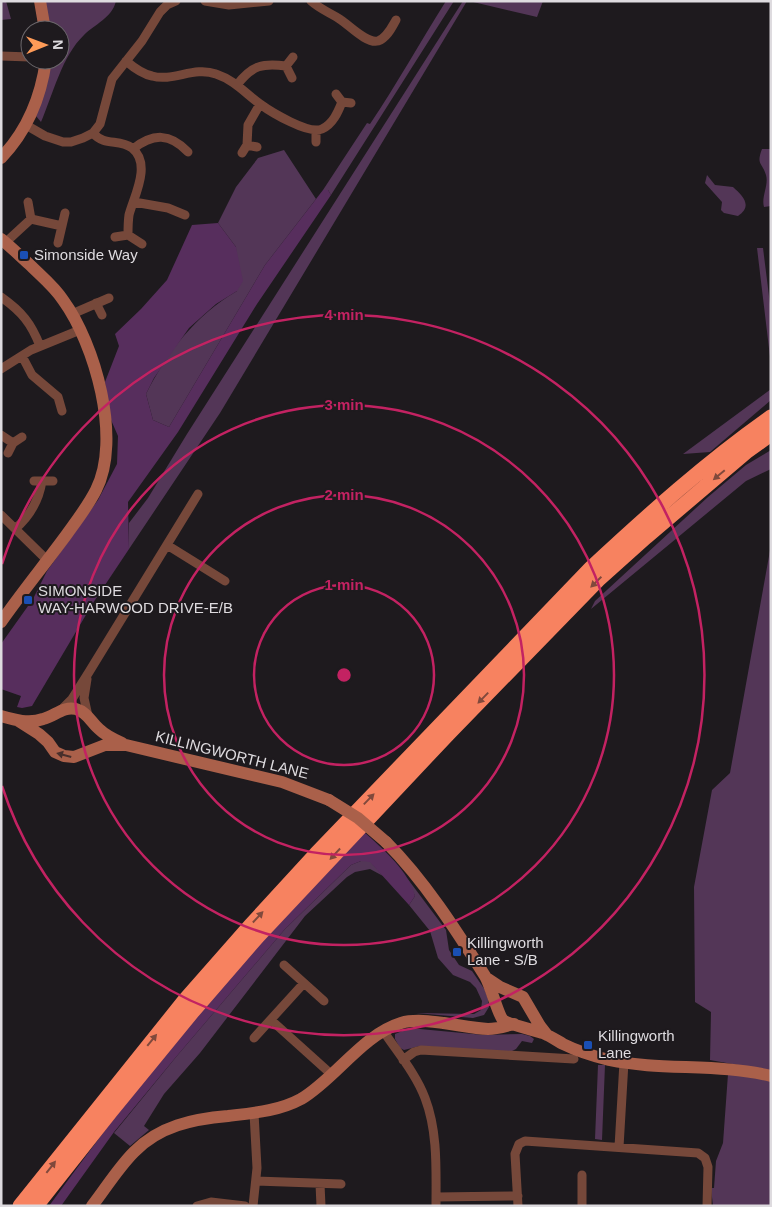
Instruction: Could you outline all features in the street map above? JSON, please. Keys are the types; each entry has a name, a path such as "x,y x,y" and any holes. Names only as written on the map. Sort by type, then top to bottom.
{"highway":[{"path":"743,446 771,409"},
{"path":"36,1206 193,1011 310,880 448,734 598,580 743,446 771,417"},
{"path":"20,1206 185,1000 251,924 591,568 638,524 743,446 771,434"},
{"path":"743,446 771,442"}],"main road":[{"path":"40,1 43,20"},
{"path":"1,158 12,147 26,125 40,94 44,70"},
{"path":"2,620 81,515 96,490 106,458 106,422 102,396 95,370 80,330 63,299 51,285 3,240"},
{"path":"1,716 17,720 38,721 57,712 76,709 107,735 126,745"},
{"path":"48,742 47,726 57,712"},
{"path":"86,752 94,738 94,728 90,719"},
{"path":"17,720 48,742 55,752 64,756 74,757 110,745 126,745"},
{"name":"KILLINGWORTH LANE","path":"126,745 282,782 329,800 358,818 386,842 423,886 486,978"},
{"path":"486,978 500,988 523,997 547,1035"},
{"path":"486,978 504,1021 547,1035 584,1053 624,1062 726,1069 771,1076"},
{"path":"478,1028 487,1023 498,1010 503,998 507,995 515,994"},
{"path":"92,1206 134,1151 158,1133 180,1124 197,1120 254,1113 280,1108 296,1101 310,1093 358,1050 399,1024 408,1022 493,1028 523,1021 527,1016 528,1004"}],"street":[{"path":"26,125 45,136 63,142 77,140 92,133 100,124 112,79 142,42 165,3 176,1"},
{"path":"205,1 229,3 269,1"},
{"path":"311,1 325,13 341,20 371,40 377,41 388,33 396,20"},
{"path":"377,41 379,52"},
{"path":"1,56 20,57"},
{"path":"286,66 293,57"},
{"path":"126,61 150,76 164,77 189,72 214,73 237,85 260,104 283,118 305,128 316,130 321,130 333,120 347,103 336,94"},
{"path":"237,85 250,71 261,65 286,66"},
{"path":"286,66 292,78"},
{"path":"242,153 252,146 248,125 260,104"},
{"path":"316,130 316,142"},
{"path":"92,133 99,140 125,144 133,149 140,160 140,175 130,216 128,235"},
{"path":"133,149 143,141 154,138 167,138 182,140 188,152"},
{"path":"28,202 31,219"},
{"path":"134,202 167,213 185,215"},
{"path":"58,243 66,213"},
{"path":"3,240 31,219 62,226"},
{"path":"115,237 128,235 142,244"},
{"path":"1,297 26,318 34,330 40,346"},
{"path":"72,314 109,298"},
{"path":"96,303 102,315"},
{"path":"1,369 40,346 80,330"},
{"path":"22,356 32,375 58,397 62,411"},
{"path":"58,397 66,391"},
{"path":"1,435 13,444"},
{"path":"8,453 13,444 22,437"},
{"path":"15,529 31,511 39,496 38,481 53,481"},
{"path":"57,712 72,698 89,672 198,494"},
{"path":"1,516 48,561"},
{"path":"167,545 225,581"},
{"path":"89,672 84,698 90,719"},
{"path":"284,965 324,1001"},
{"path":"254,1038 304,983"},
{"path":"271,1020 331,1074"},
{"path":"384,1032 421,1090 430,1115 435,1144 436,1201 518,1196"},
{"path":"527,1056 528,1045"},
{"path":"403,1060 414,1052 421,1050 574,1060"},
{"path":"619,1147 624,1062"},
{"path":"253,1206 256,1181 254,1113"},
{"path":"518,1206 515,1154 519,1144 525,1141 692,1152 703,1156 707,1160 707,1206"},
{"path":"582,1175 582,1206"},
{"path":"256,1181 341,1184"},
{"path":"320,1184 321,1206"},
{"path":"197,1206 211,1202 220,1202 245,1206"}],"shaded area":[{"path":"1,1 6,1 11,19 1,20"},
{"path":"45,1 116,1 111,12 84,35 70,54 70,20 48,20"},
{"path":"446,1 454,1 331,195 328,190 323,190 367,123 370,124 380,109"},
{"path":"463,1 467,1 220,413 129,549 129,523 148,498"},
{"path":"469,1 543,1 537,17"},
{"path":"48,70 62,70 41,122 36,116"},
{"path":"762,149 771,149 771,206 764,207 763,199 767,179 760,163"},
{"path":"284,150 316,199 265,265 169,427 153,420 146,394 173,349 208,312 237,291 236,247 218,223 236,187 258,158"},
{"path":"707,175 715,185 733,187 743,197 746,205 743,212 738,216 724,213 721,210 722,202 705,183"},
{"path":"323,190 328,190 331,195 257,304 178,432 128,502 129,549 93,603 32,706 17,707 21,696 1,689 1,644 33,599 47,571 98,500 117,464 118,436 108,413 105,382 119,346 115,334 167,280 192,225 218,223 236,247 243,281 237,291 216,304 189,328 154,378 146,394 153,420 169,427 265,265"},
{"path":"757,248 763,248 771,312 771,365"},
{"path":"771,389 771,400 710,452 683,454"},
{"path":"771,450 771,469 746,481 591,609 595,601 708,497 746,465"},
{"path":"771,545 771,1071 710,1060 711,1012 695,1002 694,887 712,790 730,773"},
{"path":"364,832 394,861 407,878 415,896 409,905 370,862 361,861 351,865 285,929 176,1057 114,1132 61,1206 49,1206 124,1106 202,1008"},
{"path":"361,861 370,861 383,876 370,869 355,872 347,877 305,916 200,1053 164,1094 144,1126 149,1130 130,1146 114,1133 285,929 351,865"},
{"path":"407,878 446,930 449,950 459,965 472,971 485,990 489,1007 484,1015 473,1018 416,1013 474,1014 481,1010 482,1001 476,988 470,982 453,975 438,958 430,931 409,905 415,896"},
{"path":"409,1028 484,1035 522,1034 534,1039 532,1043 522,1041 516,1049 510,1052 420,1046 404,1050 400,1048 395,1039 395,1034"},
{"path":"598,1065 605,1065 602,1140 595,1139"},
{"path":"728,1074 771,1080 771,1206 713,1206 711,1188 714,1188 716,1161 723,1143"}],"place":[{"name":"Simonside Way","path":"24,255"},
{"name":"SIMONSIDE WAY-HARWOOD DRIVE-E/B","path":"28,600"},
{"name":"Killingworth Lane - S/B","path":"457,952"},
{"name":"Killingworth Lane","path":"588,1045"}]}
